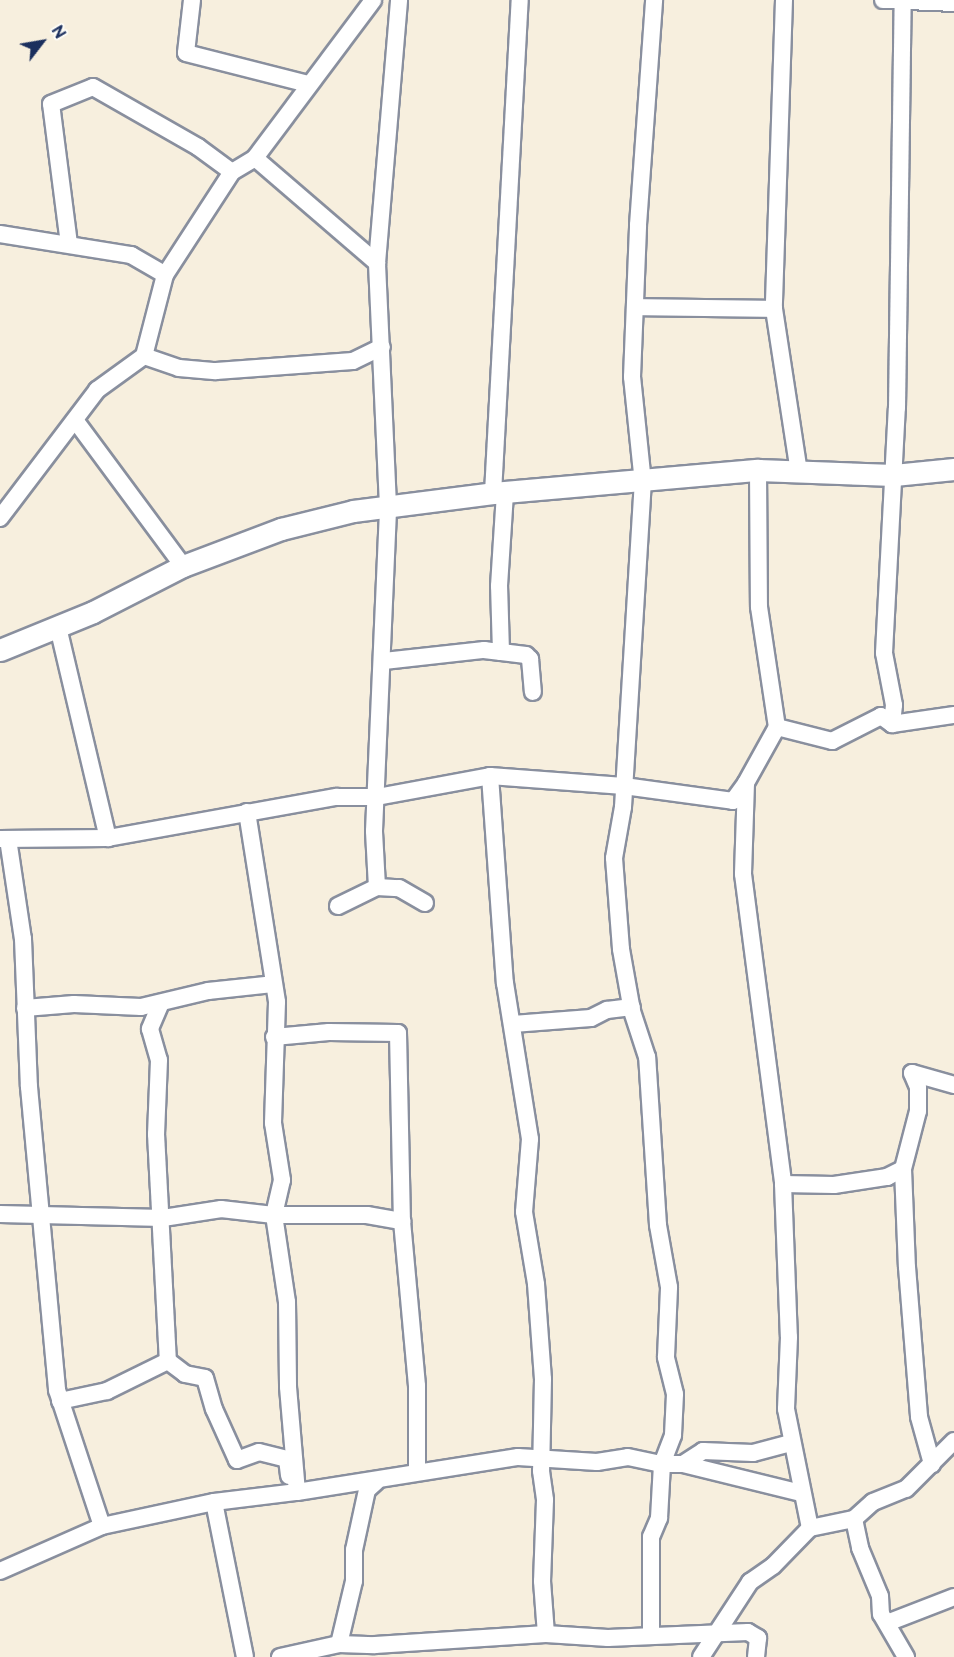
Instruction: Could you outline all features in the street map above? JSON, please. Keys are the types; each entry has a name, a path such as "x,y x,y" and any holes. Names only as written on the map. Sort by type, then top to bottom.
{"main road":[{"path":"0,650 58,627 183,566 281,529 388,506 499,493 643,483 758,470 894,475 954,469"}],"street":[{"path":"192,0 186,53 308,84"},
{"path":"0,518 97,390 144,356 165,275 232,172 255,158 308,84 373,0"},
{"path":"377,887 377,797 384,661 388,506 377,263 399,0"},
{"path":"501,652 499,493 520,0"},
{"path":"651,1635 651,1537 659,1518 662,1464 673,1435 675,1394 666,1357 669,1287 658,1225 647,1057 632,1007 621,949 614,858 624,786 643,483 632,376 654,0"},
{"path":"784,0 774,309 799,472"},
{"path":"883,0 954,3"},
{"path":"892,724 894,705 884,653 894,475 903,2"},
{"path":"69,244 51,104 93,87 198,147 232,172"},
{"path":"255,158 377,263"},
{"path":"0,234 131,255 165,275"},
{"path":"635,307 774,309"},
{"path":"144,356 179,368 216,371 353,361 382,347"},
{"path":"75,420 183,566"},
{"path":"102,1526 60,1401 39,1213 21,929 4,839 108,838 337,797 377,797 490,776 624,786 733,801 746,783 777,727 759,607 758,470"},
{"path":"58,627 108,838"},
{"path":"384,661 484,650 526,655 530,659 533,693"},
{"path":"777,727 832,741 881,716 892,724 954,715"},
{"path":"490,776 494,871 530,1139 524,1212 536,1284 543,1379 541,1458 545,1500 542,1581 546,1634"},
{"path":"746,783 743,874 783,1184 789,1337 786,1409 790,1443 810,1528"},
{"path":"247,812 277,1002 274,1037 273,1123 282,1180 274,1215 287,1302 288,1387 294,1494"},
{"path":"338,906 377,887 399,888 425,903"},
{"path":"25,1008 74,1004 123,1008 160,1005 208,991 273,984"},
{"path":"160,1005 150,1029 159,1060 156,1134 168,1361"},
{"path":"513,1024 591,1018 607,1010 632,1007"},
{"path":"274,1037 329,1032 398,1033 402,1221 417,1386 417,1471"},
{"path":"932,1464 919,1417 903,1169 918,1111 918,1087 912,1073 954,1086"},
{"path":"783,1184 834,1185 887,1177 903,1169"},
{"path":"0,1215 39,1213 162,1218 221,1209 274,1215 367,1215 402,1221"},
{"path":"60,1401 107,1391 168,1361"},
{"path":"168,1361 185,1374 206,1378 214,1409 237,1460 259,1452 287,1459 294,1494"},
{"path":"701,1657 721,1630 750,1582 773,1566 810,1528 854,1519 873,1502 906,1489 954,1441"},
{"path":"683,1464 704,1450 753,1453 790,1443"},
{"path":"0,1571 102,1526 214,1503 403,1478 417,1471 460,1468 518,1456 597,1462 628,1457 662,1464 683,1464 801,1493"},
{"path":"339,1644 354,1581 354,1550 367,1490 376,1482"},
{"path":"214,1503 245,1657"},
{"path":"854,1519 887,1623 906,1657"},
{"path":"887,1623 954,1597"},
{"path":"280,1657 339,1644 375,1645 546,1634 608,1638 721,1630 748,1632 758,1638 756,1657"}]}
